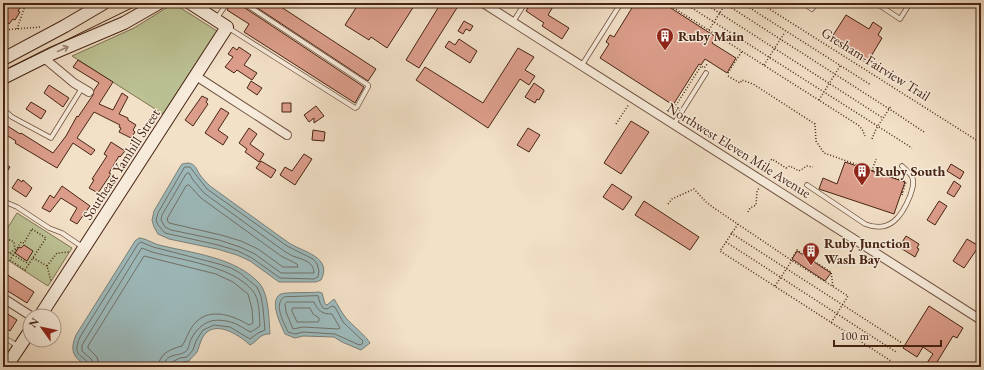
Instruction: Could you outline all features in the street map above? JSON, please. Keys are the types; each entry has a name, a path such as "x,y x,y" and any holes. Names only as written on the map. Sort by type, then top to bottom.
{"street":[{"path":"3,59 65,26 104,3"},
{"path":"3,78 44,58 124,23 159,3"},
{"path":"190,3 227,27"},
{"name":"Northwest Eleven Mile Avenue","path":"483,3 674,124 759,183 981,320"},
{"name":"Southeast Yamhill Street","path":"45,308 227,27"},
{"path":"44,58 85,90"},
{"path":"196,76 287,135"},
{"path":"3,298 22,310"},
{"path":"6,367 22,343"}],"lane":[{"path":"216,20 227,3"},
{"path":"227,27 355,108 357,107 368,85 244,3"},
{"path":"513,22 525,3"},
{"path":"582,66 621,3"},
{"path":"803,3 812,9 816,3"},
{"path":"876,3 900,19 910,3"},
{"path":"674,124 706,73"},
{"path":"3,109 12,116 51,138 85,90"},
{"path":"807,185 865,224 875,227 884,227 902,213 912,188 912,176 902,166"},
{"path":"3,201 16,207 49,228 62,233 83,249"},
{"path":"3,337 19,348"}],"path":[{"path":"17,29 26,3"},
{"path":"118,6 124,3"},
{"path":"666,3 858,125 864,132 865,136"},
{"path":"684,3 912,148"},
{"path":"704,3 883,118"},
{"path":"709,30 725,3 924,132"},
{"path":"742,3 871,85"},
{"name":"Gresham-Fairview Trail","path":"760,3 981,143"},
{"path":"3,30 41,27"},
{"path":"764,65 786,31"},
{"path":"742,51 729,73 740,83 742,80 753,84 815,124 816,141 824,154 906,182 901,195 902,192"},
{"path":"698,64 704,68 708,63"},
{"path":"674,111 675,106 701,66"},
{"path":"819,100 841,66"},
{"path":"616,124 629,104"},
{"path":"872,139 878,126 891,106"},
{"path":"872,171 876,159"},
{"path":"748,212 750,208 756,205 759,183 764,169 772,160 786,168 790,166 799,171 807,166 813,167"},
{"path":"668,204 672,199 694,189 706,202 791,260 848,296 831,323"},
{"path":"738,224 720,251 890,361"},
{"path":"32,229 46,238 33,258 25,270 10,260 21,242 24,243 32,229"},
{"path":"731,233 902,343"},
{"path":"10,253 15,249 14,242 10,240 6,241 3,246 5,252 10,253 29,264"},
{"path":"726,242 896,352"},
{"path":"47,266 57,253 83,249"},
{"path":"775,287 797,250 831,272 833,286"},
{"path":"33,258 47,266 50,271 54,294"}],"green space":[{"path":"171,5 176,5 217,31 163,114 72,56 134,28"},
{"path":"17,213 72,248 48,286 3,257 3,235"}],"water":[{"path":"188,163 194,166 210,186 289,243 315,256 323,266 324,272 321,280 316,282 279,282 250,261 237,255 217,249 169,239 158,234 152,220 154,211 182,164"},
{"path":"139,238 159,245 212,257 239,268 250,275 260,284 263,289 268,308 270,334 261,336 250,345 230,331 224,329 212,329 203,336 197,352 189,361 169,367 87,367 74,354 73,346 76,335 135,241"},
{"path":"284,293 322,293 325,304 327,305 334,299 346,318 366,337 370,343 361,350 334,337 303,336 295,338 285,334 275,307 277,297"}],"building":[{"path":"3,3 18,3 22,5 15,20 13,19 9,24 3,20"},
{"path":"231,3 241,3 242,6 364,87 355,103 244,32 249,24 227,10"},
{"path":"250,3 275,3 376,69 368,81"},
{"path":"359,3 416,3 387,48 371,37 369,40 345,25"},
{"path":"441,3 460,3 419,68 406,60"},
{"path":"531,3 550,3 554,5 548,15 569,28 562,39 542,26 544,23 526,11"},
{"name":"Ruby Main","path":"635,3 663,3 716,37 712,43 736,58 727,73 705,59 701,65 699,64 673,105 600,58 609,44 606,42 610,35 614,37"},
{"path":"846,15 869,29 873,22 882,28 878,35 882,38 867,63 830,40"},
{"path":"464,21 473,26 470,31 466,29 463,34 458,31"},
{"path":"459,39 477,51 470,63 445,47 449,41 455,45"},
{"path":"233,47 237,50 239,47 251,55 244,65 257,73 252,80 237,70 234,73 225,67 233,57 228,54"},
{"path":"518,48 534,57 525,70 535,76 529,85 520,79 488,128 416,80 425,67 483,103"},
{"path":"78,60 113,82 99,104 113,110 122,93 128,97 119,114 128,118 128,120 136,125 133,130 135,132 131,138 119,132 121,128 119,127 120,125 94,112 77,138 95,150 91,155 73,143 57,168 15,143 16,141 3,133 3,123 53,153 66,136 77,116 78,117 93,95 94,90 99,83 73,67"},
{"path":"251,81 262,88 257,95 247,88"},
{"path":"534,83 544,90 539,100 537,99 535,103 525,97"},
{"path":"49,85 69,98 63,107 44,93"},
{"path":"202,96 208,99 206,102 208,104 193,126 185,120"},
{"path":"31,102 46,111 41,119 26,109"},
{"path":"282,103 291,103 291,112 282,112"},
{"path":"316,106 324,116 314,123 314,118 309,122 304,115"},
{"path":"221,108 229,113 218,130 228,137 223,145 205,133"},
{"path":"631,121 649,132 621,174 604,163"},
{"path":"249,128 257,134 250,144 264,154 259,162 245,152 247,149 239,143"},
{"path":"528,128 540,135 529,152 517,145"},
{"path":"313,130 325,132 324,141 312,140"},
{"path":"111,142 125,151 120,157 119,156 109,173 111,174 98,193 89,188 94,180 92,179 107,156 104,154"},
{"path":"304,154 312,159 295,185 280,175 285,167 292,171"},
{"path":"261,161 276,170 271,178 256,168"},
{"name":"Ruby South","path":"845,162 905,182 894,214 819,189 823,178 837,184"},
{"path":"3,163 10,167 3,178"},
{"path":"951,164 964,172 960,179 947,171"},
{"path":"18,179 22,182 23,180 32,188 26,197 12,188"},
{"path":"954,181 961,186 954,197 947,193"},
{"path":"612,184 632,197 623,210 603,197"},
{"path":"62,186 90,206 77,224 70,220 77,208 61,198 50,212 42,208 50,195 54,198"},
{"path":"644,201 699,237 690,250 635,215"},
{"path":"939,201 947,206 935,225 927,220"},
{"path":"906,236 919,244 917,248 919,249 915,257 899,247"},
{"path":"967,239 979,246 964,268 953,261"},
{"path":"24,245 33,251 27,261 15,253 19,247 21,248"},
{"name":"Ruby Junction Wash Bay","path":"797,251 831,273 825,281 792,259"},
{"path":"3,272 34,292 27,303 3,288"},
{"path":"929,306 963,328 957,338 953,336 934,367 924,367 933,354 923,347 917,357 903,348"},
{"path":"3,311 17,320 10,331 3,326"}],"tram line":[{"path":"3,71 142,3"}],"place":[{"name":"Ruby Main","path":"665,51"},
{"name":"Ruby South","path":"862,186"},
{"name":"Ruby Junction Wash Bay","path":"811,266"}]}
